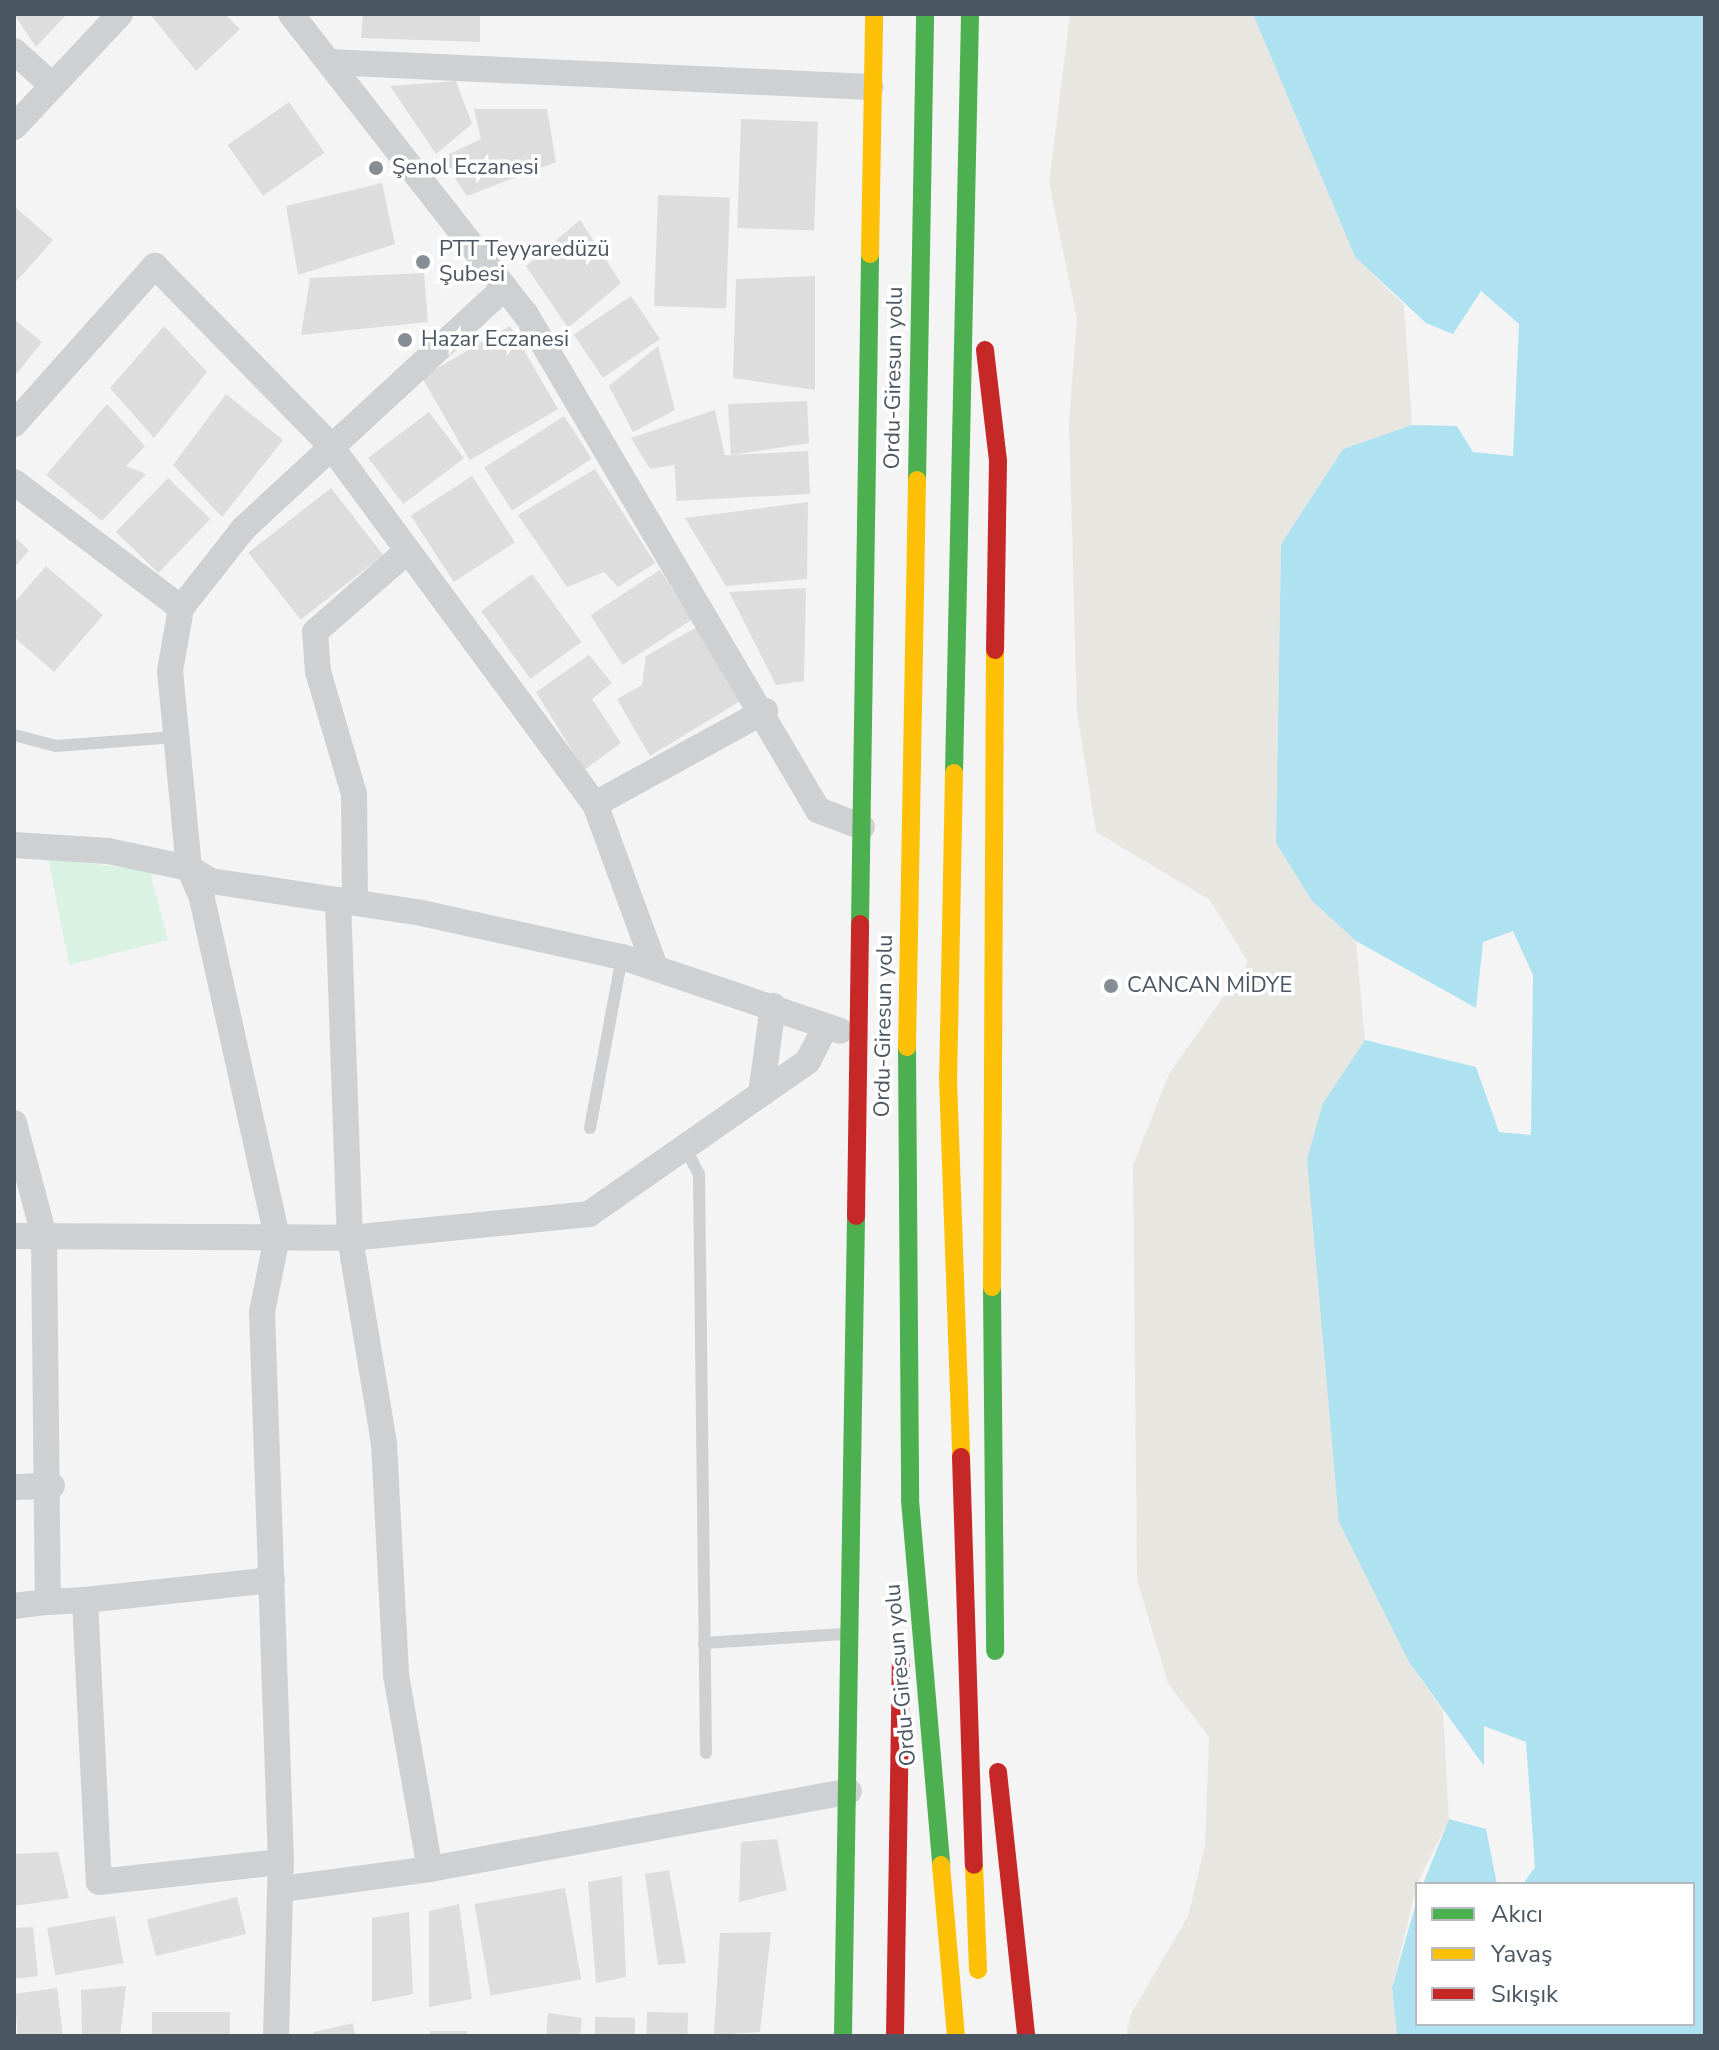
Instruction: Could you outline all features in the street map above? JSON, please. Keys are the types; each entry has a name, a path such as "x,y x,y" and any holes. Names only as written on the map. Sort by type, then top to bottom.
{"main road":[{"path":"843,2036 860,1032 870,87 874,14"},
{"name":"Ordu-Giresun yolu","path":"925,14 906,1102 910,1500 956,2036"},
{"path":"970,14 967,281 948,1078 979,1994"},
{"path":"967,281 994,386 998,461 990,1038 995,1680"},
{"path":"959,1471 991,1712"},
{"path":"895,2036 895,1776 910,1500"},
{"path":"996,1757 1026,2036"}],"street":[{"path":"14,127 120,14"},
{"path":"291,14 308,25 329,62 505,287 765,711 818,810 862,827"},
{"path":"14,51 53,86"},
{"path":"329,62 870,87"},
{"path":"14,424 155,266 330,445 406,552 595,804 654,964"},
{"path":"276,2036 282,1876 262,1312 277,1237 202,898 189,868 170,671 181,608 244,528 330,445 505,287"},
{"path":"14,482 181,608"},
{"path":"406,552 315,632 318,672 354,794 347,901 350,1238 384,1444 396,1675 430,1869"},
{"path":"595,804 765,711"},
{"path":"14,845 108,851 189,868 211,881 347,901 654,964 773,1006 823,1031 860,1032"},
{"path":"761,1094 773,1006"},
{"path":"14,1236 350,1238 589,1214 808,1061 823,1031"},
{"path":"14,1123 44,1236 52,1486 48,1602"},
{"path":"14,1487 52,1486"},
{"path":"14,1606 272,1580"},
{"path":"85,1600 99,1882 430,1869 849,1791"}],"lane":[{"path":"14,735 56,746 176,737"},
{"path":"590,1128 622,957"},
{"path":"685,1147 699,1174 706,1753"},
{"path":"704,1643 851,1634"}],"green space":[{"path":"48,857 150,872 168,940 69,965"}],"sand":[{"path":"1070,14 1253,14 1355,257 1404,305 1412,425 1343,449 1281,544 1276,843 1312,901 1356,941 1365,1040 1323,1103 1409,1662 1443,1711 1449,1819 1418,1882 1415,1882 1392,1988 1397,2036 1126,2036 1131,2014 1188,1916 1205,1845 1209,1737 1168,1683 1137,1580 1133,1165 1169,1074 1248,962 1210,900 1096,832 1077,712 1069,422 1077,319 1049,183"}],"water":[{"path":"1253,14 1705,14 1705,2036 1397,2036 1392,1988 1415,1906 1415,2026 1695,2026 1695,1882 1524,1882 1535,1867 1526,1742 1484,1726 1484,1766 1409,1662 1339,1522 1307,1159 1323,1103 1365,1040 1476,1067 1499,1132 1531,1135 1533,975 1513,931 1483,942 1476,1008 1356,941 1312,901 1276,843 1281,544 1343,449 1412,425 1457,426 1473,452 1513,456 1519,324 1481,291 1453,334 1426,323 1355,257"},
{"path":"1449,1819 1486,1829 1497,1882 1424,1882"}],"building":[{"path":"14,14 67,14 36,47"},
{"path":"150,14 225,14 240,29 196,71"},
{"path":"363,14 480,14 480,42 361,38"},
{"path":"456,81 472,124 436,154 390,86"},
{"path":"289,102 325,153 263,196 228,145"},
{"path":"474,109 547,109 556,162 467,196 441,158 481,139"},
{"path":"741,119 818,122 814,231 737,228"},
{"path":"382,183 395,244 298,275 286,206"},
{"path":"658,195 730,198 726,308 654,306"},
{"path":"14,206 53,240 14,284"},
{"path":"580,220 621,283 568,328 526,266"},
{"path":"424,273 428,322 301,335 310,278"},
{"path":"815,276 815,390 733,378 736,279"},
{"path":"631,296 660,339 603,378 574,335"},
{"path":"14,319 42,342 14,377"},
{"path":"164,326 207,372 154,438 110,388"},
{"path":"510,326 558,409 470,460 422,377"},
{"path":"658,346 675,410 633,432 609,386"},
{"path":"226,394 283,440 222,517 173,465"},
{"path":"807,401 809,443 731,455 728,404"},
{"path":"107,404 145,446 126,466 146,474 102,521 46,475"},
{"path":"715,410 725,456 650,469 631,438"},
{"path":"429,412 464,458 403,504 368,458"},
{"path":"564,416 592,459 512,511 484,468"},
{"path":"808,451 810,494 676,501 674,458"},
{"path":"595,469 655,563 618,587 604,572 567,587 518,515"},
{"path":"472,476 515,542 454,582 411,516"},
{"path":"168,478 210,519 158,573 116,532"},
{"path":"331,488 383,555 301,620 248,553"},
{"path":"808,502 807,579 726,586 685,518"},
{"path":"14,537 29,550 14,568"},
{"path":"46,566 103,615 54,672 14,637 14,603"},
{"path":"660,570 692,619 623,665 590,615"},
{"path":"532,574 581,642 530,679 481,611"},
{"path":"806,588 804,681 776,685 729,592"},
{"path":"697,627 742,700 650,756 617,699 642,685 646,656"},
{"path":"589,655 612,683 592,699 621,743 584,770 536,692"},
{"path":"777,1839 787,1890 739,1902 741,1842"},
{"path":"58,1852 69,1898 14,1906 14,1854"},
{"path":"669,1870 686,1963 658,1965 645,1874"},
{"path":"622,1876 626,1977 596,1983 588,1882"},
{"path":"565,1888 581,1980 491,1996 474,1904"},
{"path":"237,1897 246,1934 156,1956 147,1919"},
{"path":"459,1904 472,1999 429,2007 429,1911"},
{"path":"409,1912 413,1994 372,2002 372,1918"},
{"path":"115,1916 123,1963 55,1975 47,1928"},
{"path":"33,1927 38,1976 14,1979 14,1928"},
{"path":"771,1932 760,2032 714,2035 720,1933"},
{"path":"126,1986 120,2036 82,2036 81,1990"},
{"path":"57,1988 63,2036 18,2036 14,1994"},
{"path":"152,2012 230,2012 230,2036 152,2036"},
{"path":"647,2012 688,2013 688,2036 647,2036"},
{"path":"548,2013 582,2018 580,2036 546,2036"},
{"path":"595,2017 635,2018 635,2036 595,2036"},
{"path":"353,2023 355,2036 313,2036 314,2032"},
{"path":"430,2031 467,2031 467,2036 430,2036"}],"traffic: fast":[{"path":"917,480 925,14"},
{"path":"954,773 970,14"},
{"path":"860,924 870,254"},
{"path":"907,1047 910,1500 941,1865"},
{"path":"843,2036 856,1216"},
{"path":"992,1287 995,1651"}],"traffic: slow":[{"path":"870,254 874,14"},
{"path":"907,1047 917,480"},
{"path":"992,1287 995,650"},
{"path":"954,773 948,1078 961,1457"},
{"path":"941,1865 956,2036"},
{"path":"974,1865 978,1970"}],"traffic: jam":[{"path":"985,350 998,461 995,650"},
{"path":"856,1216 860,924"},
{"path":"961,1457 974,1865"},
{"path":"895,2036 901,1662"},
{"path":"998,1772 1026,2036"}],"place":[{"name":"Şenol Eczanesi","path":"376,168"},
{"name":"PTT Teyyaredüzü Şubesi","path":"423,262"},
{"name":"Hazar Eczanesi","path":"405,340"},
{"name":"CANCAN MİDYE","path":"1111,986"}]}
